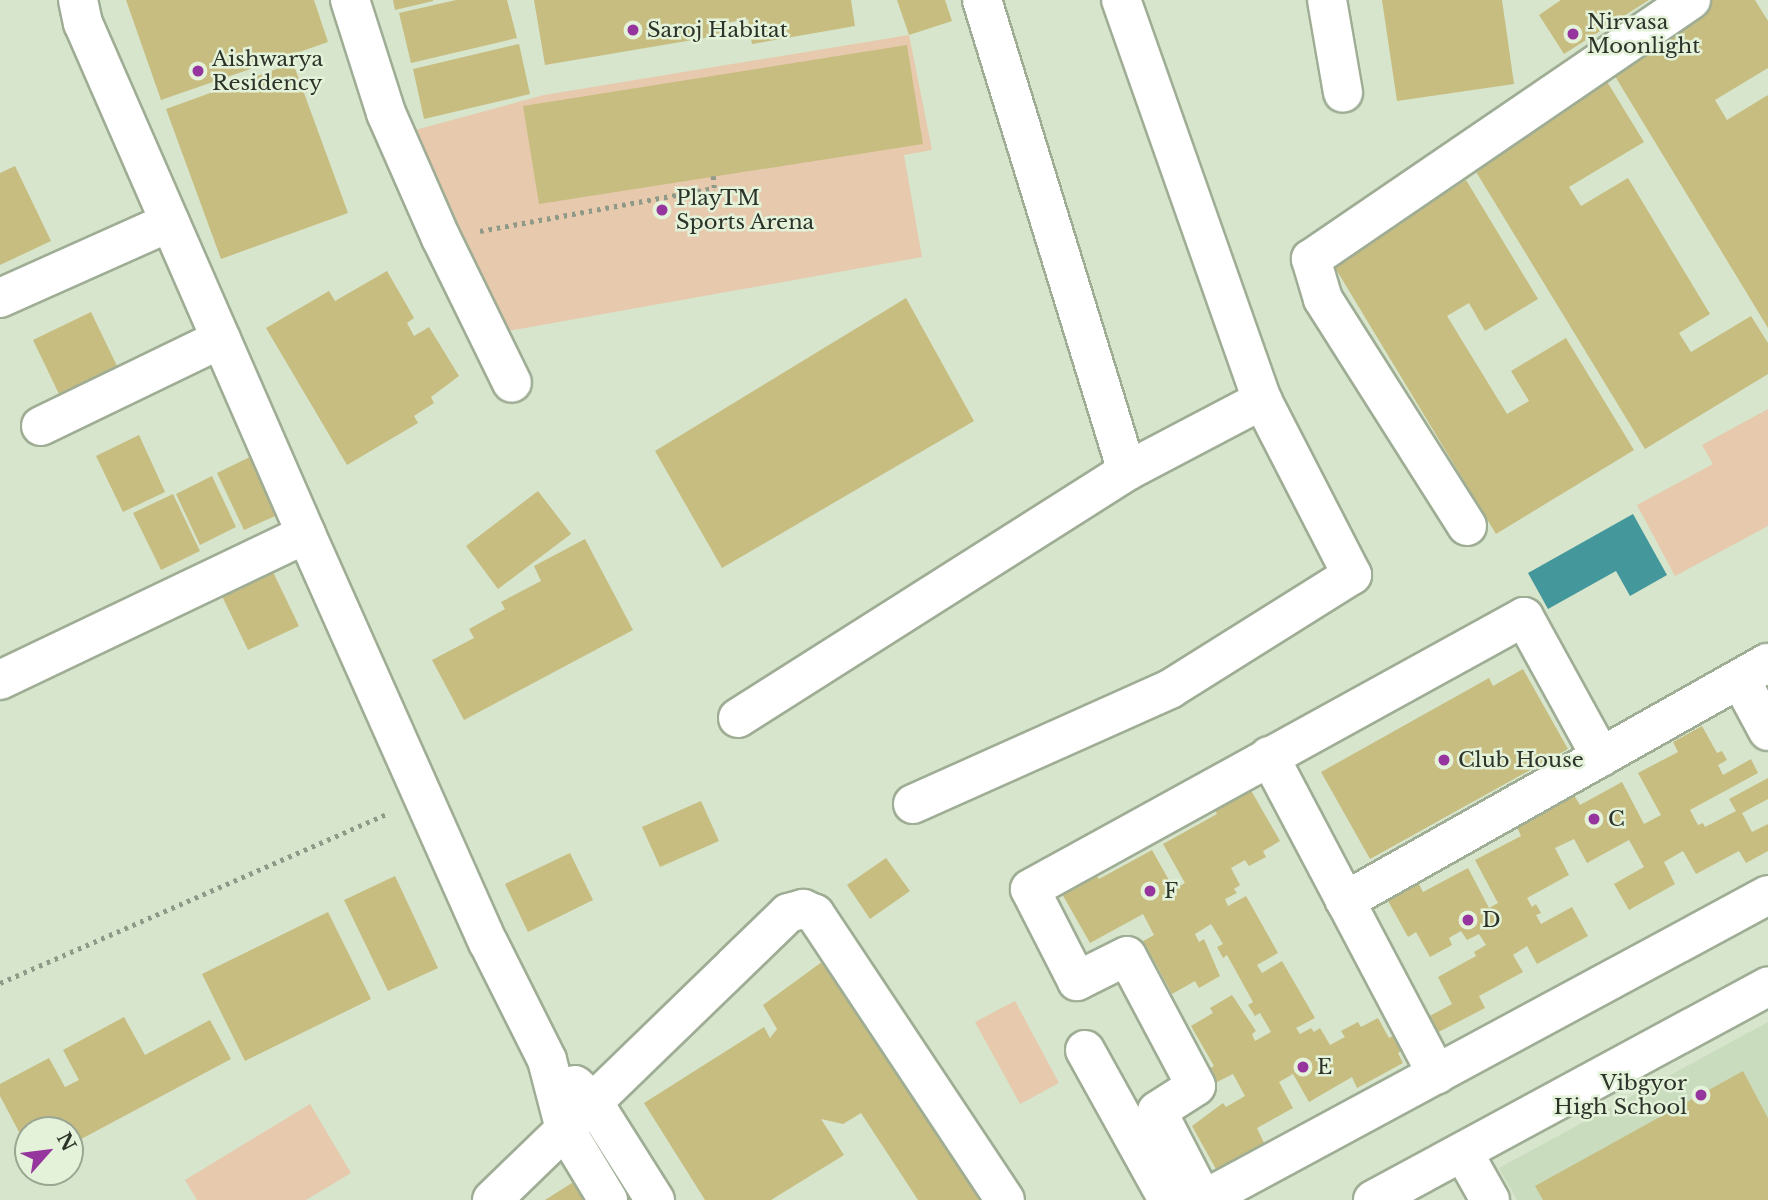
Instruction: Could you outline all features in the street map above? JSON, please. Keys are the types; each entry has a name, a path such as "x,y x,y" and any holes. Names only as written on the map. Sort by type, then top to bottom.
{"street":[{"path":"78,0 83,23 306,534 488,942 547,1060 565,1129 608,1200"},
{"path":"350,0 386,113 441,238 512,383"},
{"path":"982,0 1127,471"},
{"path":"913,804 1170,689 1352,575 1262,400 1121,0"},
{"path":"1327,0 1343,93"},
{"path":"1467,526 1323,299 1311,258 1691,0"},
{"path":"0,298 170,222"},
{"path":"41,426 221,338"},
{"path":"738,718 1127,471 1262,400"},
{"path":"0,680 306,534"},
{"path":"1601,757 1524,617 1030,889 1077,981 1126,956 1196,1086 1157,1111 1203,1200 1768,895"},
{"path":"1345,901 1754,671 1768,731"},
{"path":"1269,756 1437,1074"},
{"path":"492,1200 788,913 803,909 815,914 1005,1200"},
{"path":"1373,1200 1768,986"},
{"path":"1085,1051 1168,1200"},
{"path":"547,1060 593,1102 655,1200"},
{"path":"1463,1152 1490,1200"}],"path":[{"path":"441,238 715,188 713,176"},
{"path":"0,982 425,797"}],"shaded area":[{"name":"PlayTM Sports Arena","path":"909,35 932,150 904,155 922,257 475,337 375,141 544,95"},
{"path":"1768,409 1768,526 1675,576 1637,505 1713,464 1702,445"},
{"path":"1015,1001 1059,1083 1020,1104 975,1022"},
{"name":"Vibgyor High School","path":"1768,1022 1768,1200 1517,1200 1499,1168"},
{"path":"310,1104 351,1173 306,1200 197,1200 185,1180"}],"water":[{"path":"1633,514 1667,575 1630,596 1616,571 1548,609 1528,573"}],"building":[{"name":"Aishwarya Residency","path":"126,0 314,0 328,42 161,100"},
{"path":"393,0 433,0 433,1 395,10"},
{"path":"456,0 507,0 517,38 411,63 399,13"},
{"name":"Saroj Habitat","path":"534,0 851,0 855,26 752,44 748,19 726,23 728,34 545,65"},
{"path":"897,0 945,0 952,21 909,35"},
{"path":"1382,0 1502,0 1514,84 1397,101"},
{"name":"Nirvasa Moonlight","path":"1561,0 1649,0 1564,54 1539,15"},
{"path":"1711,0 1755,0 1768,21 1768,68 1715,100 1727,120 1768,95 1768,328 1607,63"},
{"path":"519,44 530,94 424,119 413,69"},
{"path":"907,45 923,144 539,204 523,106"},
{"path":"293,63 348,213 221,259 166,109"},
{"path":"1603,75 1644,142 1569,187 1581,206 1628,178 1710,314 1679,333 1691,352 1751,316 1768,343 1768,374 1645,449 1467,157"},
{"path":"15,166 51,241 0,265 0,173"},
{"path":"1466,180 1538,299 1485,331 1469,303 1447,316 1507,414 1529,401 1511,371 1566,338 1634,450 1496,534 1331,261"},
{"path":"387,271 414,318 407,323 414,336 429,327 459,376 431,397 434,403 414,416 418,423 347,465 266,328 329,291 335,301"},
{"path":"906,298 974,421 722,568 655,451"},
{"path":"91,312 118,368 60,396 33,340"},
{"path":"139,435 165,492 123,512 96,456"},
{"path":"256,454 284,512 244,530 217,473"},
{"path":"212,476 236,527 200,545 176,494"},
{"path":"538,491 571,534 498,589 466,546"},
{"path":"173,494 200,551 161,570 133,513"},
{"path":"585,539 633,630 464,720 432,660 474,638 469,629 505,609 501,602 541,581 534,566"},
{"path":"272,570 299,626 248,650 221,594"},
{"name":"Club House","path":"1523,669 1568,749 1370,859 1321,772 1489,678 1493,686"},
{"path":"1702,726 1717,753 1722,751 1727,760 1718,765 1723,775 1751,759 1758,773 1690,810 1698,825 1703,823 1705,827 1736,811 1729,799 1768,778 1768,799 1742,813 1752,832 1768,824 1768,851 1746,863 1739,851 1696,874 1683,851 1664,862 1675,884 1629,910 1614,884 1644,867 1629,840 1587,863 1574,839 1555,848 1569,875 1527,898 1532,907 1536,904 1541,913 1536,915 1541,924 1572,907 1588,936 1537,964 1527,946 1513,955 1523,972 1479,996 1485,1008 1398,1053 1403,1063 1357,1088 1352,1077 1309,1102 1293,1074 1279,1082 1293,1108 1257,1128 1265,1145 1217,1171 1192,1126 1223,1103 1226,1107 1245,1096 1233,1074 1217,1082 1209,1069 1214,1066 1191,1026 1213,1013 1210,1008 1232,995 1256,1031 1252,1034 1255,1041 1271,1032 1260,1013 1255,1016 1248,1005 1253,1002 1227,955 1223,958 1217,947 1223,944 1211,924 1195,934 1199,942 1204,939 1220,976 1199,988 1195,981 1172,994 1152,957 1147,960 1138,944 1154,935 1143,914 1090,943 1061,892 1095,874 1099,879 1152,850 1174,889 1185,883 1163,844 1217,814 1213,807 1249,787 1280,841 1263,851 1266,857 1249,866 1245,860 1231,868 1240,885 1234,889 1237,893 1225,899 1228,906 1246,896 1278,953 1257,965 1262,973 1282,961 1315,1018 1296,1028 1300,1034 1311,1028 1314,1032 1320,1028 1330,1045 1345,1037 1341,1031 1358,1022 1361,1027 1378,1018 1389,1038 1452,1004 1438,977 1476,956 1474,952 1486,945 1479,934 1467,940 1461,931 1449,938 1452,945 1430,957 1416,932 1408,937 1387,899 1418,882 1423,892 1468,868 1489,908 1498,903 1475,860 1521,836 1517,827 1574,795 1580,805 1622,782 1644,824 1661,815 1638,773 1678,752 1673,742"},
{"path":"701,801 719,841 660,867 642,827"},
{"path":"570,853 593,900 528,932 505,884"},
{"path":"886,858 910,891 870,919 847,885"},
{"path":"395,876 438,968 388,991 344,900"},
{"path":"328,912 371,999 245,1061 202,974"},
{"path":"830,956 986,1200 918,1200 861,1113 843,1124 821,1119 844,1155 771,1200 705,1200 644,1103 764,1027 770,1038 777,1029 763,1005"},
{"path":"124,1017 145,1055 210,1020 231,1059 84,1138 84,1116 14,1116 14,1122 0,1096 0,1084 49,1058 65,1087 79,1080 63,1050"},
{"name":"Vibgyor High School","path":"1743,1071 1768,1118 1768,1200 1543,1200 1535,1186"},
{"path":"575,1181 587,1200 545,1200"}],"place":[{"name":"Saroj Habitat","path":"633,30"},
{"name":"Nirvasa Moonlight","path":"1573,34"},
{"name":"Aishwarya Residency","path":"198,71"},
{"name":"PlayTM Sports Arena","path":"662,210"},
{"name":"Club House","path":"1444,760"},
{"name":"C","path":"1594,819"},
{"name":"F","path":"1150,891"},
{"name":"D","path":"1468,920"},
{"name":"E","path":"1303,1067"},
{"name":"Vibgyor High School","path":"1701,1095"}]}
